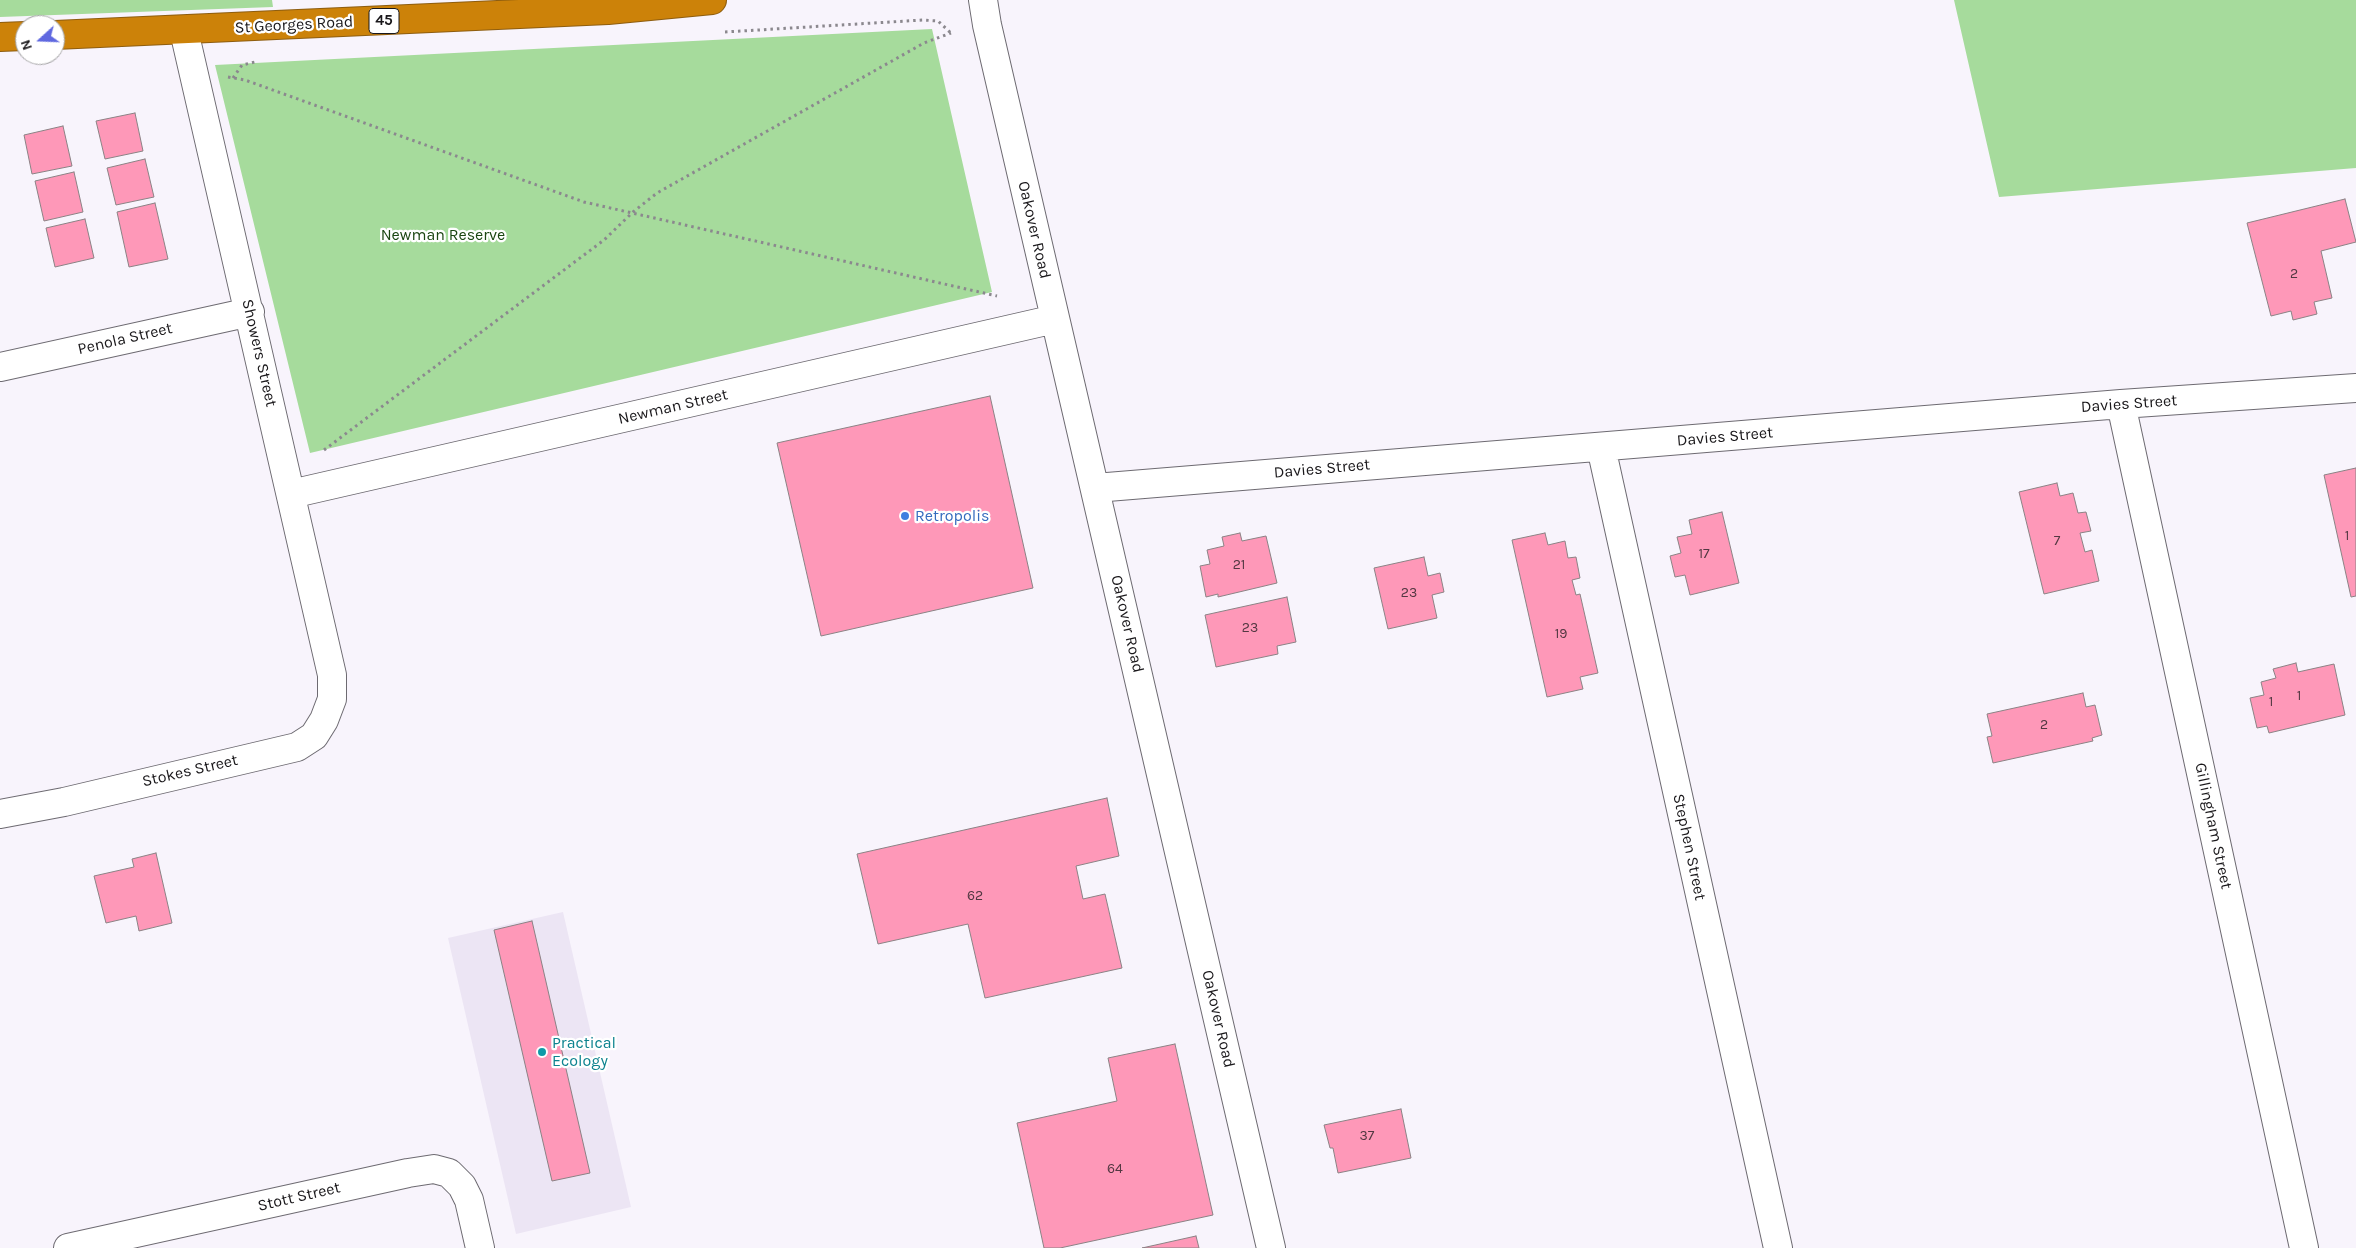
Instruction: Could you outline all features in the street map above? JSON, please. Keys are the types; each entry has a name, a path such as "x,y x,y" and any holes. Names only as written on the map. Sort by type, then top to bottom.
{"highway":[{"name":"St Georges Road","path":"65,35 608,10 712,0"},
{"path":"0,37 15,36"}],"street":[{"name":"Oakover Road","path":"983,0 986,24 1271,1248"},
{"name":"Showers Street","path":"184,30 332,675"},
{"name":"Penola Street","path":"0,367 250,312"},
{"name":"Newman Street","path":"291,494 1055,319"},
{"name":"Davies Street","path":"1095,488 2121,404 2356,388"},
{"name":"Gillingham Street","path":"2121,404 2304,1248"},
{"name":"Stephen Street","path":"1601,447 1778,1248"},
{"name":"Stokes Street","path":"0,814 72,800 297,747 314,736 324,720 332,699 332,675"},
{"name":"Stott Street","path":"68,1248 408,1172 434,1169 449,1174 462,1186 469,1200 480,1248"}],"path":[{"path":"717,33 924,20 938,21 955,38"},
{"path":"329,485 323,457 324,450 604,240 633,212 666,188 924,43 951,33"},
{"path":"233,78 242,65 264,62"},
{"path":"193,70 245,80 584,202 1004,297"}],"shaded area":[{"path":"563,912 631,1207 516,1234 448,938"}],"green space":[{"path":"0,0 272,0 273,7 15,15 0,17"},
{"path":"1954,0 2356,0 2356,168 1999,197"},
{"name":"Newman Reserve","path":"932,29 992,292 310,453 215,65"}],"building":[{"path":"135,113 143,151 105,159 96,121"},
{"path":"63,126 72,166 32,174 24,135"},
{"path":"145,159 154,197 116,205 107,168"},
{"path":"74,172 83,212 44,221 35,181"},
{"path":"2345,199 2356,242 2321,251 2332,298 2314,302 2317,314 2293,320 2291,311 2271,316 2247,223"},
{"path":"155,203 168,259 129,267 117,212"},
{"path":"85,219 94,258 55,267 46,228"},
{"name":"Retropolis","path":"990,396 1033,588 821,636 777,443"},
{"path":"2356,468 2356,596 2351,597 2324,475"},
{"path":"2057,483 2060,496 2073,493 2078,513 2086,512 2091,531 2080,533 2085,552 2092,550 2099,581 2044,594 2019,492"},
{"path":"1722,512 1739,583 1690,595 1685,575 1675,577 1670,556 1681,553 1677,537 1692,534 1689,520"},
{"path":"1240,533 1242,541 1266,536 1277,583 1218,597 1218,594 1206,597 1200,566 1210,564 1207,550 1224,546 1222,537"},
{"path":"1545,533 1548,545 1565,541 1568,558 1576,557 1580,578 1572,580 1576,595 1580,594 1598,673 1580,677 1583,689 1547,697 1512,540"},
{"path":"1424,557 1428,576 1440,573 1444,592 1432,595 1437,618 1388,629 1374,568"},
{"path":"1287,597 1296,642 1277,646 1278,654 1216,667 1205,615"},
{"path":"2296,663 2298,672 2334,664 2345,715 2269,733 2267,726 2257,728 2250,698 2264,695 2261,682 2276,678 2273,669"},
{"path":"2083,693 2086,707 2095,705 2102,735 2092,738 2093,741 1993,763 1987,737 1992,736 1987,714"},
{"path":"1107,798 1119,856 1076,866 1083,899 1105,894 1122,968 985,998 968,924 878,944 857,854"},
{"path":"156,853 172,923 139,931 136,916 106,923 94,876 134,867 132,859"},
{"name":"Practical Ecology","path":"532,921 590,1173 552,1181 494,930"},
{"path":"1175,1044 1213,1215 1060,1248 1044,1248 1017,1123 1117,1101 1108,1058"},
{"path":"1401,1109 1411,1158 1338,1173 1333,1148 1330,1148 1324,1125"},
{"path":"1196,1236 1199,1248 1142,1248"}],"place":[{"name":"Retropolis","path":"905,516"},
{"name":"Practical Ecology","path":"542,1052"}]}
